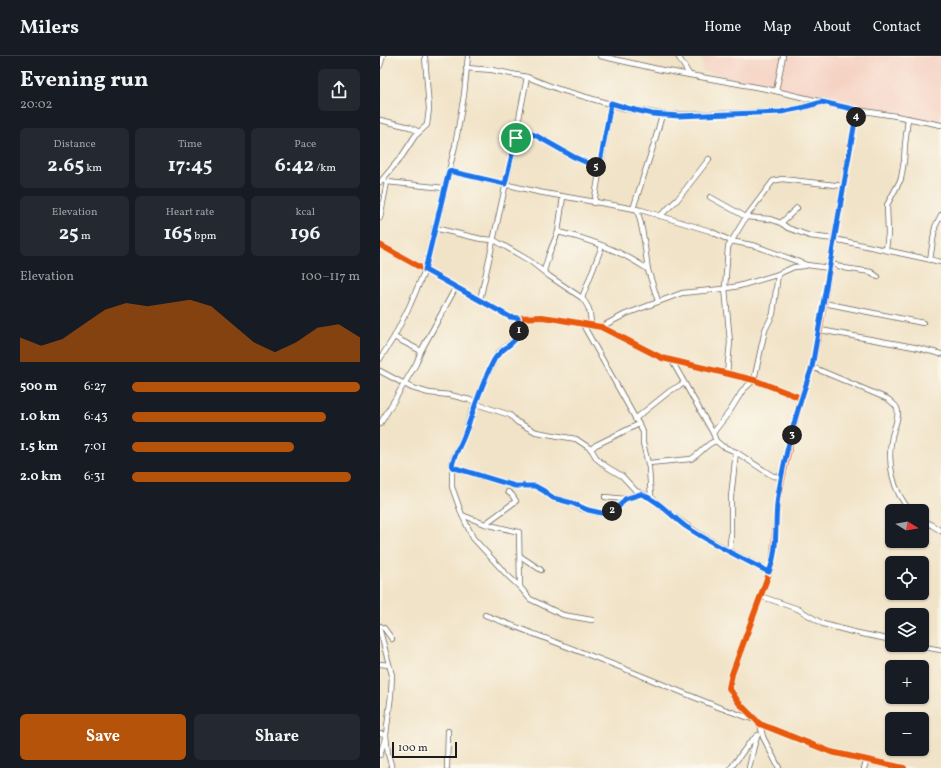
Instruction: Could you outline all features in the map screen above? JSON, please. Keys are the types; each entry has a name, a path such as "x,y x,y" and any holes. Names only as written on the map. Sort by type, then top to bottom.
{"street":[{"path":"380,66 383,56"},
{"path":"380,218 383,181 415,136 427,125 429,110 425,56"},
{"path":"380,359 394,337 425,270 449,171 464,95 468,56"},
{"path":"600,56 776,91 857,110 941,125"},
{"path":"678,56 689,74"},
{"path":"776,91 782,56"},
{"path":"466,68 492,70 527,77 558,89 627,108 662,115 767,114 801,108 822,102"},
{"path":"480,300 516,138 527,77"},
{"path":"594,202 611,103"},
{"path":"857,110 829,266 820,330 812,367 801,398 778,498 772,565 729,684 729,688 734,697 753,719 760,724 831,752 904,768"},
{"path":"658,301 648,270 642,224 635,209 662,115"},
{"path":"886,250 888,234 887,205 900,179 904,161 908,118"},
{"path":"380,120 410,127 419,132"},
{"path":"517,129 535,135 568,154 599,168"},
{"path":"660,216 677,200 709,159"},
{"path":"449,171 563,197 635,209 710,231 731,241 756,246 807,265"},
{"path":"727,374 730,342 725,288 728,247 731,241 746,217 774,181 782,179 844,186"},
{"path":"383,181 444,188"},
{"path":"544,271 558,232 563,197"},
{"path":"710,197 746,217 781,223 788,228 810,236 834,239 941,262"},
{"path":"781,223 797,208"},
{"path":"930,260 935,227 941,215"},
{"path":"434,228 482,239 494,240 523,257 582,298 588,306 591,324"},
{"path":"558,232 578,237 621,253 648,270"},
{"path":"380,245 510,317 542,317 602,327 662,358 754,380 801,398"},
{"path":"582,298 602,246"},
{"path":"602,327 626,314 682,293 725,288 756,282 794,267 807,265 829,266 871,272 878,277"},
{"path":"713,433 730,411 743,390 754,380 765,330 773,314 778,274"},
{"path":"380,424 403,383 416,364 421,351 456,287"},
{"path":"824,303 923,323"},
{"path":"518,318 519,333 515,339 498,353 494,359 472,411 464,436 454,456 452,467 452,487 462,515 473,538 520,587 530,600 563,615 592,620"},
{"path":"582,323 639,424 649,463 652,498"},
{"path":"820,330 918,348 941,354"},
{"path":"394,337 421,351"},
{"path":"672,361 713,433 716,441 773,476 782,477"},
{"path":"812,367 888,399 894,404 897,409 897,417 892,437 891,470 904,504"},
{"path":"380,371 412,388 429,393 450,395 474,401 476,404 510,415 517,422 536,432 576,439 591,449 597,459 622,476 636,491 652,498 685,526 729,552 769,572"},
{"path":"635,419 670,391 684,383"},
{"path":"591,449 596,445 639,424"},
{"path":"649,463 691,458 697,455 710,442 716,441"},
{"path":"729,552 731,535 731,497 736,452"},
{"path":"452,467 515,486 535,486 553,498 567,501 580,508 595,512 606,514 617,509 625,499"},
{"path":"485,524 516,500 508,492"},
{"path":"605,497 625,499 641,494"},
{"path":"462,515 485,524 520,532 520,587"},
{"path":"929,524 941,530"},
{"path":"520,556 541,570"},
{"path":"760,596 798,609 824,624 885,639"},
{"path":"485,615 718,707 753,719"},
{"path":"380,626 384,628 392,639"},
{"path":"380,632 392,675 386,735 380,755"},
{"path":"929,648 941,650"},
{"path":"380,664 389,665"},
{"path":"760,724 761,730 779,768"},
{"path":"749,768 754,746 761,730"},
{"path":"447,768 448,731"},
{"path":"380,734 386,735"},
{"path":"386,735 388,754 392,768"},
{"path":"731,768 750,742 758,735"},
{"path":"864,768 868,760"}],"shaded area":[{"path":"702,56 941,56 941,126 785,92 703,71"}],"cycle path":[{"path":"857,110 834,239 820,330 812,367 801,398 778,498 772,565 732,674 729,688 739,703 760,724 831,752 904,768"},
{"path":"380,245 510,317 542,317 601,327 662,358 754,380 801,398"}],"route":[{"path":"822,102 857,110 834,239 820,330 812,367 801,398 778,498 774,552 772,565 769,572 723,549 685,526 652,498 641,494 625,499 617,509 606,514 580,508 572,503 553,498 535,486 515,486 452,467 454,456 464,436 472,411 490,367 498,353 515,339 519,333 518,318 510,317 425,270 435,223 449,171 505,184 516,138 517,129 535,135 574,157 599,168 611,103 652,114 668,115 767,114 801,108 822,102"}]}
